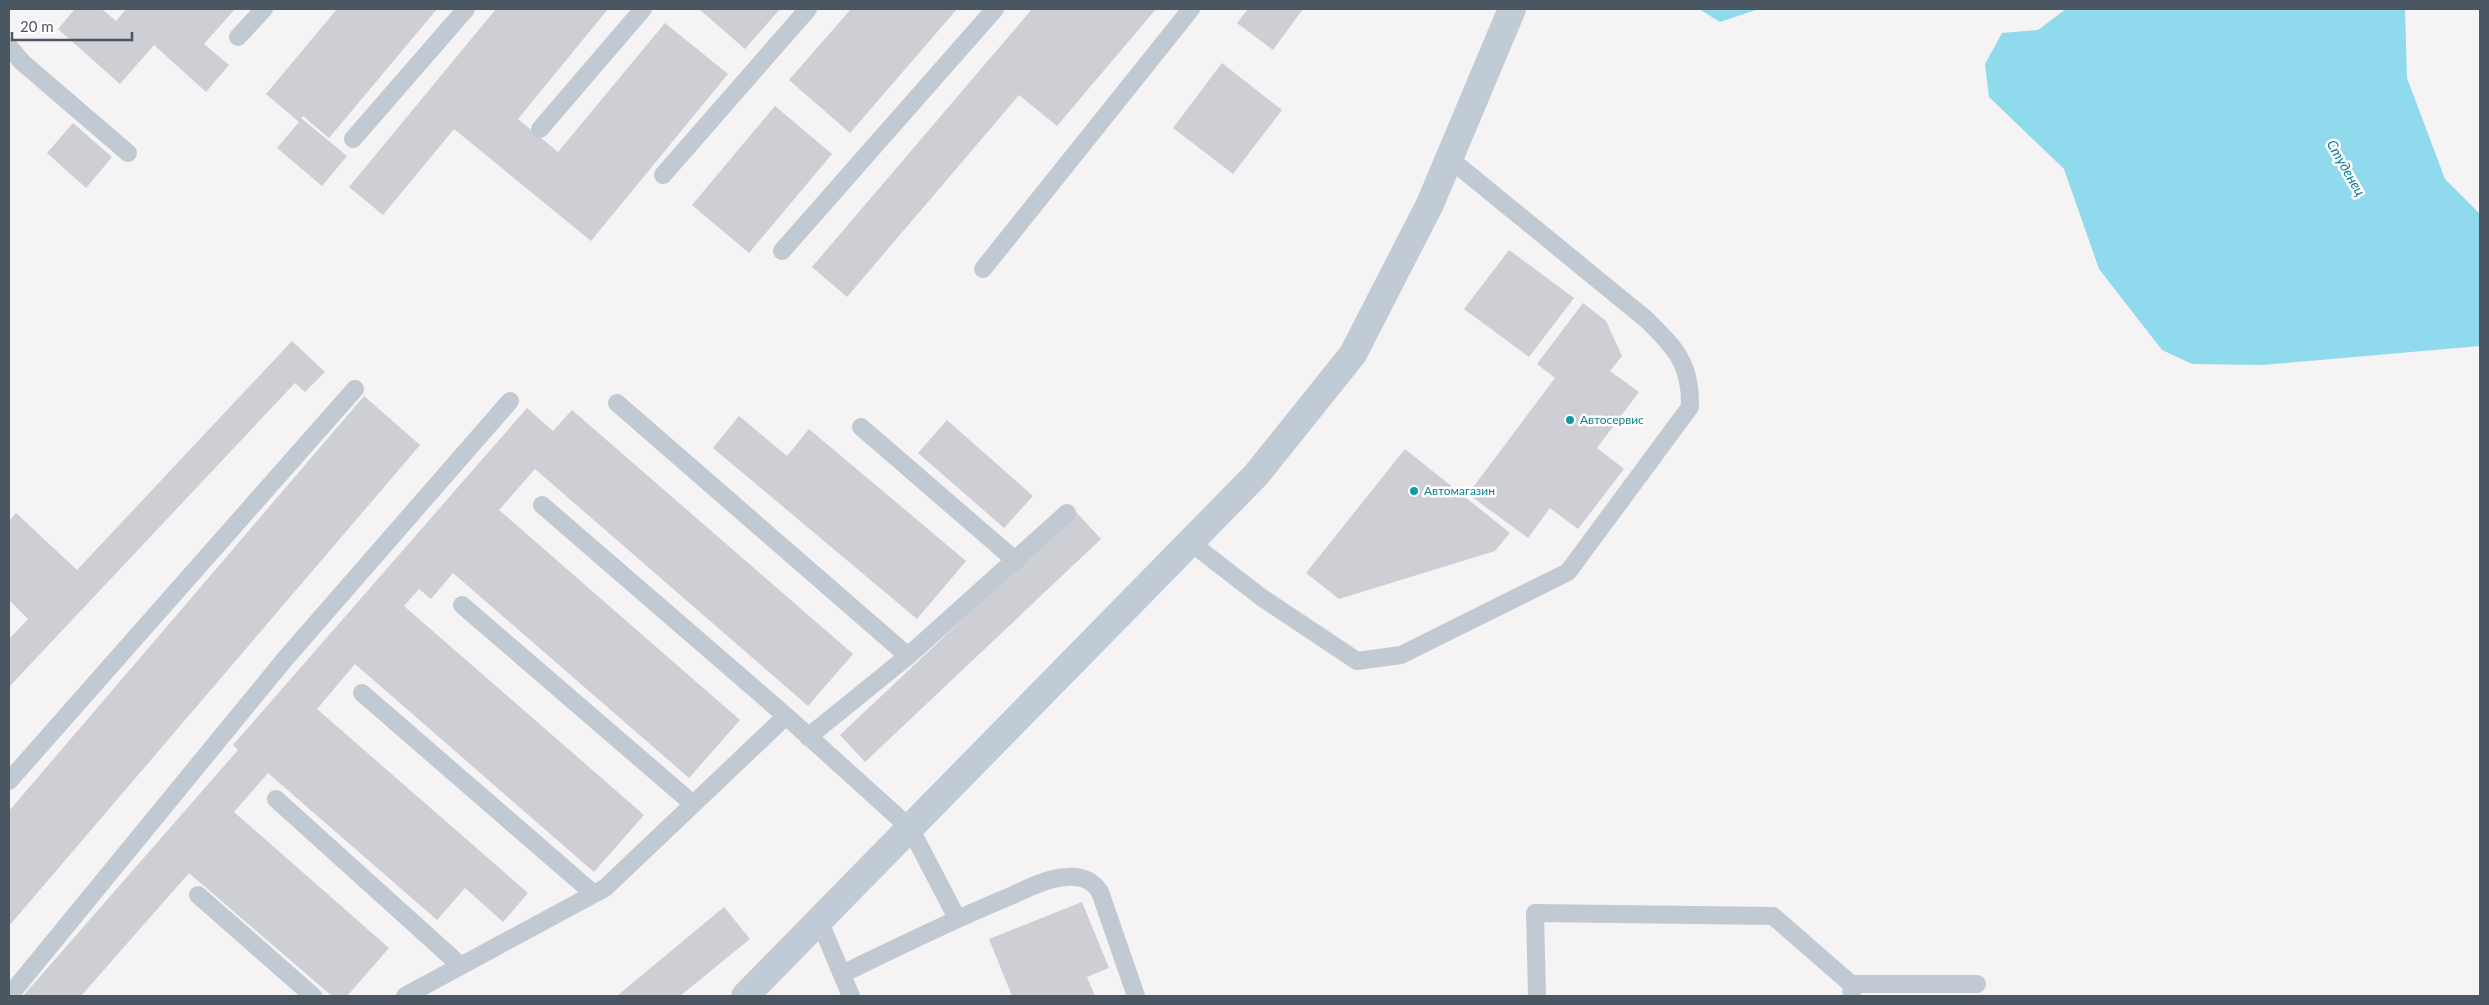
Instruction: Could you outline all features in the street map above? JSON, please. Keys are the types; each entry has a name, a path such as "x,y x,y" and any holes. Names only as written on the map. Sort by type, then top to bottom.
{"main road":[{"path":"745,996 1256,474 1353,354 1430,204 1512,9"}],"lane":[{"path":"238,37 264,9"},
{"path":"353,139 466,9"},
{"path":"540,129 643,9"},
{"path":"663,175 808,9"},
{"path":"782,251 995,9"},
{"path":"983,270 1191,9"},
{"path":"9,47 22,62 128,153"},
{"path":"1190,542 1260,596 1357,661 1401,655 1568,572 1690,407 1691,387 1686,368 1675,348 1647,320 1450,159"},
{"path":"9,781 355,389"},
{"path":"9,996 285,659 510,401"},
{"path":"617,403 908,656"},
{"path":"861,428 1016,561"},
{"path":"542,505 786,716 910,828 957,918"},
{"path":"808,737 908,656 1016,561 1067,513"},
{"path":"462,605 693,804"},
{"path":"362,693 594,894"},
{"path":"405,996 605,888 786,716"},
{"path":"276,799 461,966"},
{"path":"842,974 957,918 1066,877 1088,880 1100,892 1136,996"},
{"path":"198,896 313,996"},
{"path":"1537,996 1535,914 1773,916 1852,990 1977,984"},
{"path":"820,920 851,996"}],"water":[{"path":"1699,9 1759,9 1720,22"},
{"name":"Студенец","path":"2066,9 2405,9 2407,78 2445,179 2480,214 2480,346 2262,365 2192,364 2162,350 2099,269 2064,169 1989,97 1985,64 2002,33 2038,30"}],"building":[{"path":"75,9 102,9 116,21 126,9 235,9 204,44 229,65 206,92 154,45 120,84 58,29"},
{"path":"337,9 437,9 329,138 303,116 301,118 347,156 322,186 277,148 299,122 266,94"},
{"path":"496,9 608,9 518,119 558,152 665,23 728,74 591,241 454,129 383,215 349,187"},
{"path":"699,9 780,9 745,49"},
{"path":"851,9 957,9 850,133 789,80"},
{"path":"1032,9 1156,9 1057,126 1019,95 847,297 812,267"},
{"path":"1248,9 1303,9 1273,50 1237,23"},
{"path":"1222,63 1282,110 1233,174 1173,128"},
{"path":"775,106 832,154 749,253 692,205"},
{"path":"73,123 112,157 86,188 47,153"},
{"path":"1509,250 1574,298 1529,357 1464,309"},
{"name":"Автосервис","path":"1583,303 1606,321 1622,356 1610,371 1639,392 1597,448 1624,469 1578,529 1550,508 1528,538 1468,494 1555,378 1537,364"},
{"path":"292,341 325,372 305,392 295,383 9,687 9,639 28,619 9,600 9,521 16,513 77,570"},
{"path":"364,396 420,445 9,926 9,811"},
{"path":"527,408 553,431 572,410 853,654 808,706 535,469 499,510 740,720 689,778 453,573 431,599 419,589 404,606 644,815 594,872 355,664 317,709 528,893 503,922 465,888 437,920 268,773 234,812 389,948 347,996 332,996 189,873 81,996 23,996 238,750 233,745"},
{"path":"739,416 787,456 809,429 966,561 917,619 713,448"},
{"path":"947,420 1033,496 1004,528 918,453"},
{"name":"Автомагазин","path":"1405,449 1510,533 1495,551 1339,599 1306,573"},
{"path":"1076,512 1101,539 865,762 840,735"},
{"path":"1082,902 1109,968 1087,977 1095,996 1012,996 989,939"},
{"path":"724,907 750,939 680,996 617,996"}],"place":[{"name":"Автосервис","path":"1570,420"},
{"name":"Автомагазин","path":"1414,491"}]}
